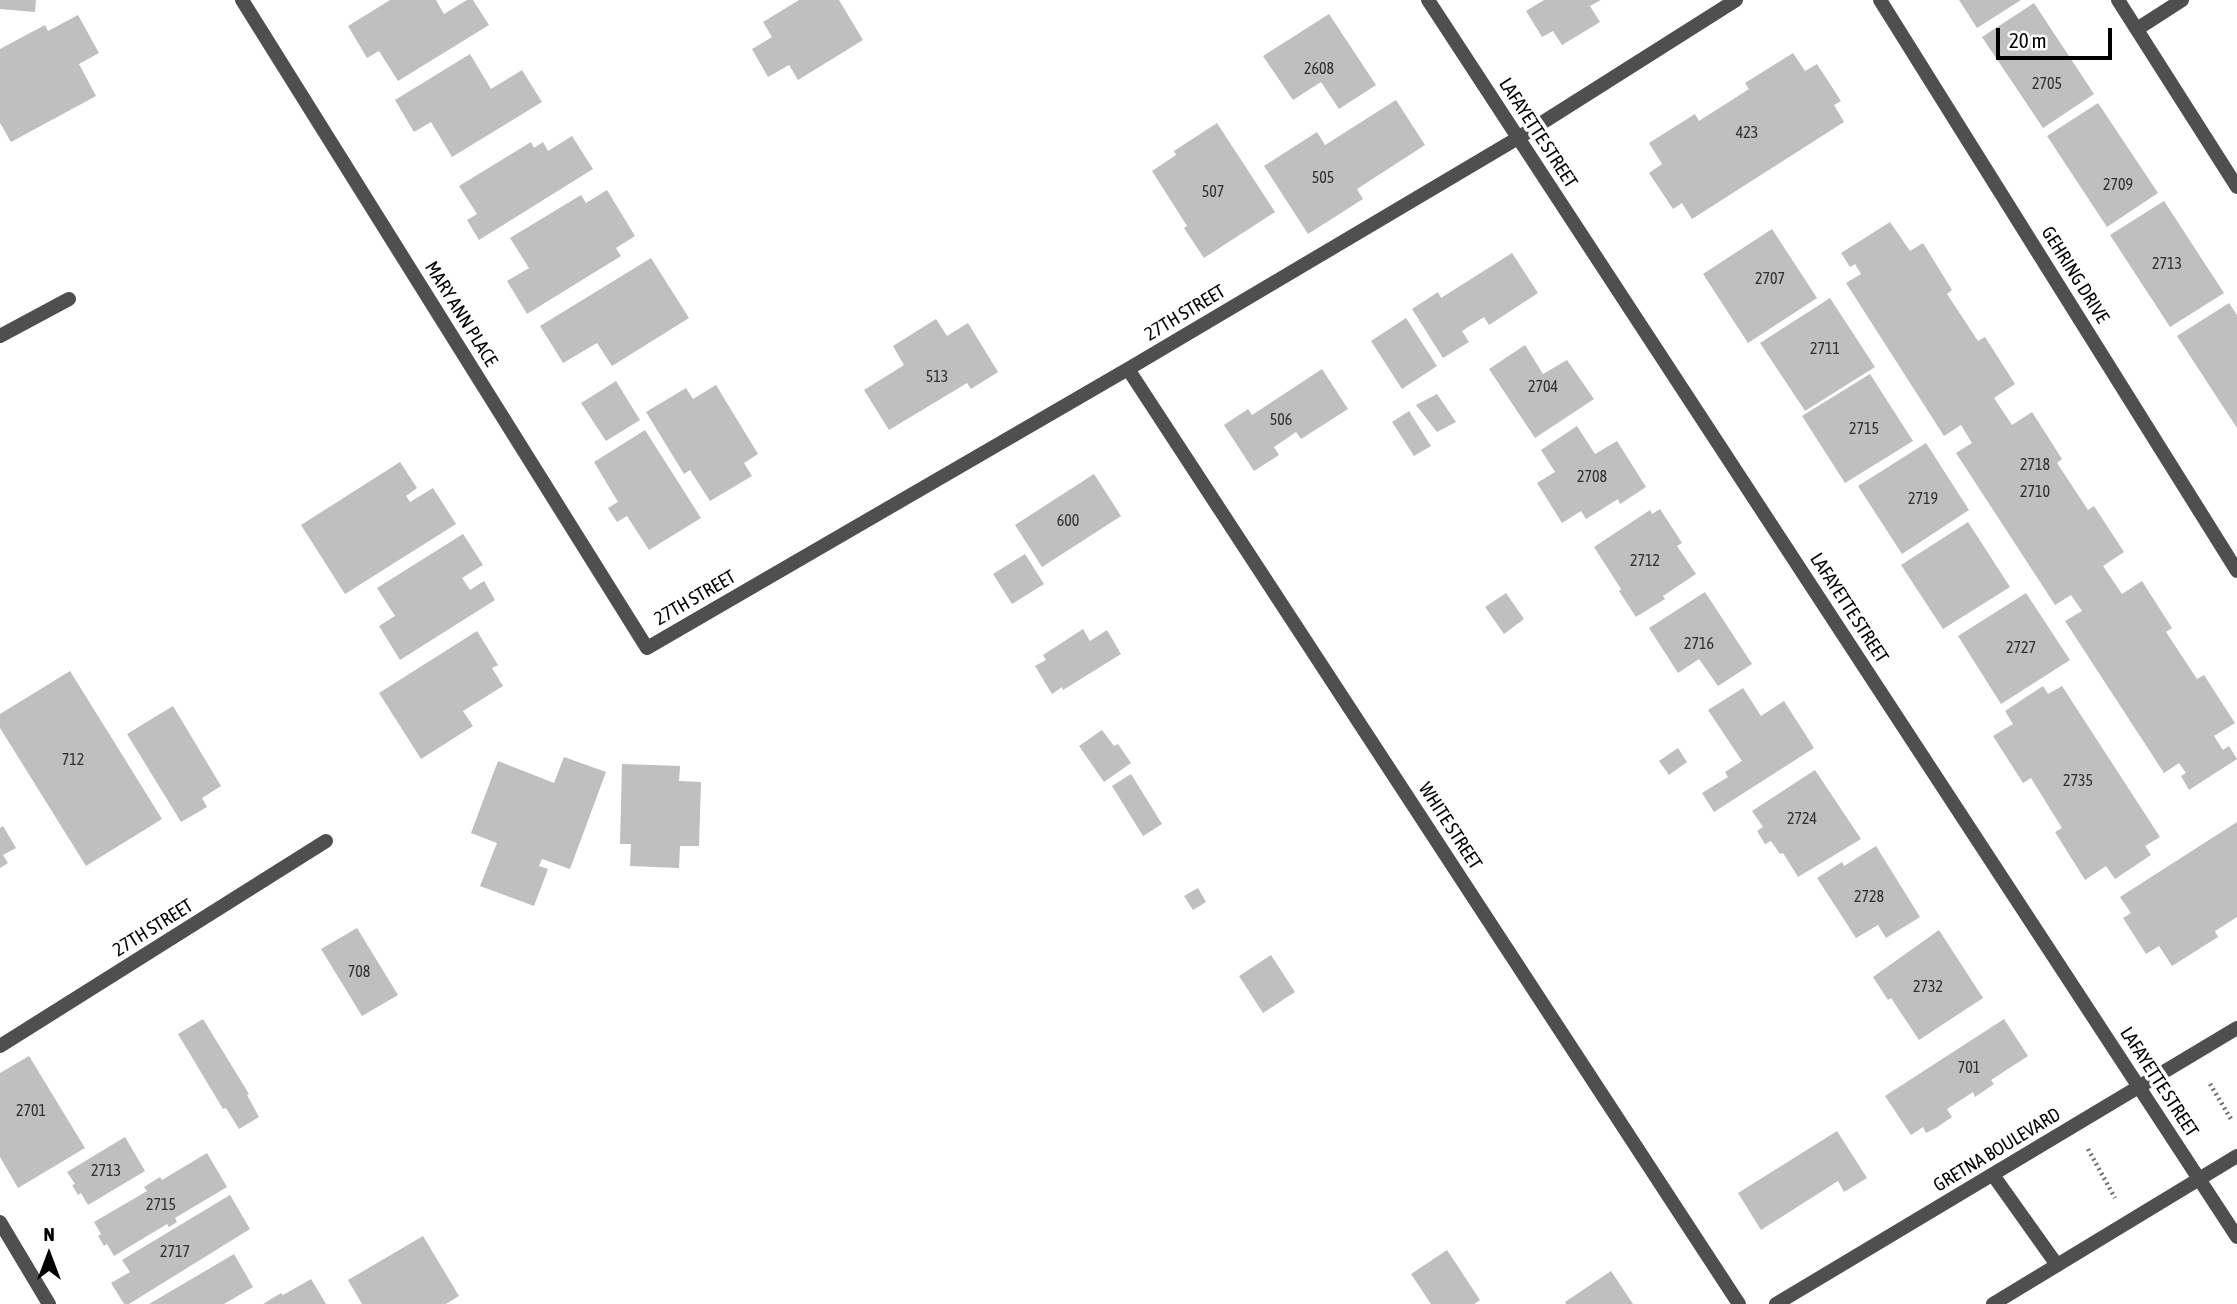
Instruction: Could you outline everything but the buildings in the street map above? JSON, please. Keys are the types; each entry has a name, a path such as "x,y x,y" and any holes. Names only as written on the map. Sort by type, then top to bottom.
{"street":[{"name":"MARY ANN PLACE","path":"242,0 647,648"},
{"name":"LAFAYETTE STREET","path":"1428,0 2237,1237"},
{"name":"27TH STREET","path":"647,648 1128,369 1518,138 1736,0"},
{"name":"GEHRING DRIVE","path":"1880,0 2237,571"},
{"path":"2118,0 2237,187"},
{"path":"2137,29 2182,0"},
{"path":"0,336 69,299"},
{"name":"WHITE STREET","path":"1128,369 1739,1304"},
{"name":"27TH STREET","path":"0,1046 326,841"},
{"name":"GRETNA BOULEVARD","path":"1776,1304 2237,1028"},
{"path":"1993,1304 2237,1156"},
{"path":"1993,1175 2057,1265"},
{"path":"0,1222 49,1304"}],"path":[{"path":"2210,1084 2231,1119"},
{"path":"2088,1149 2115,1198"}]}
